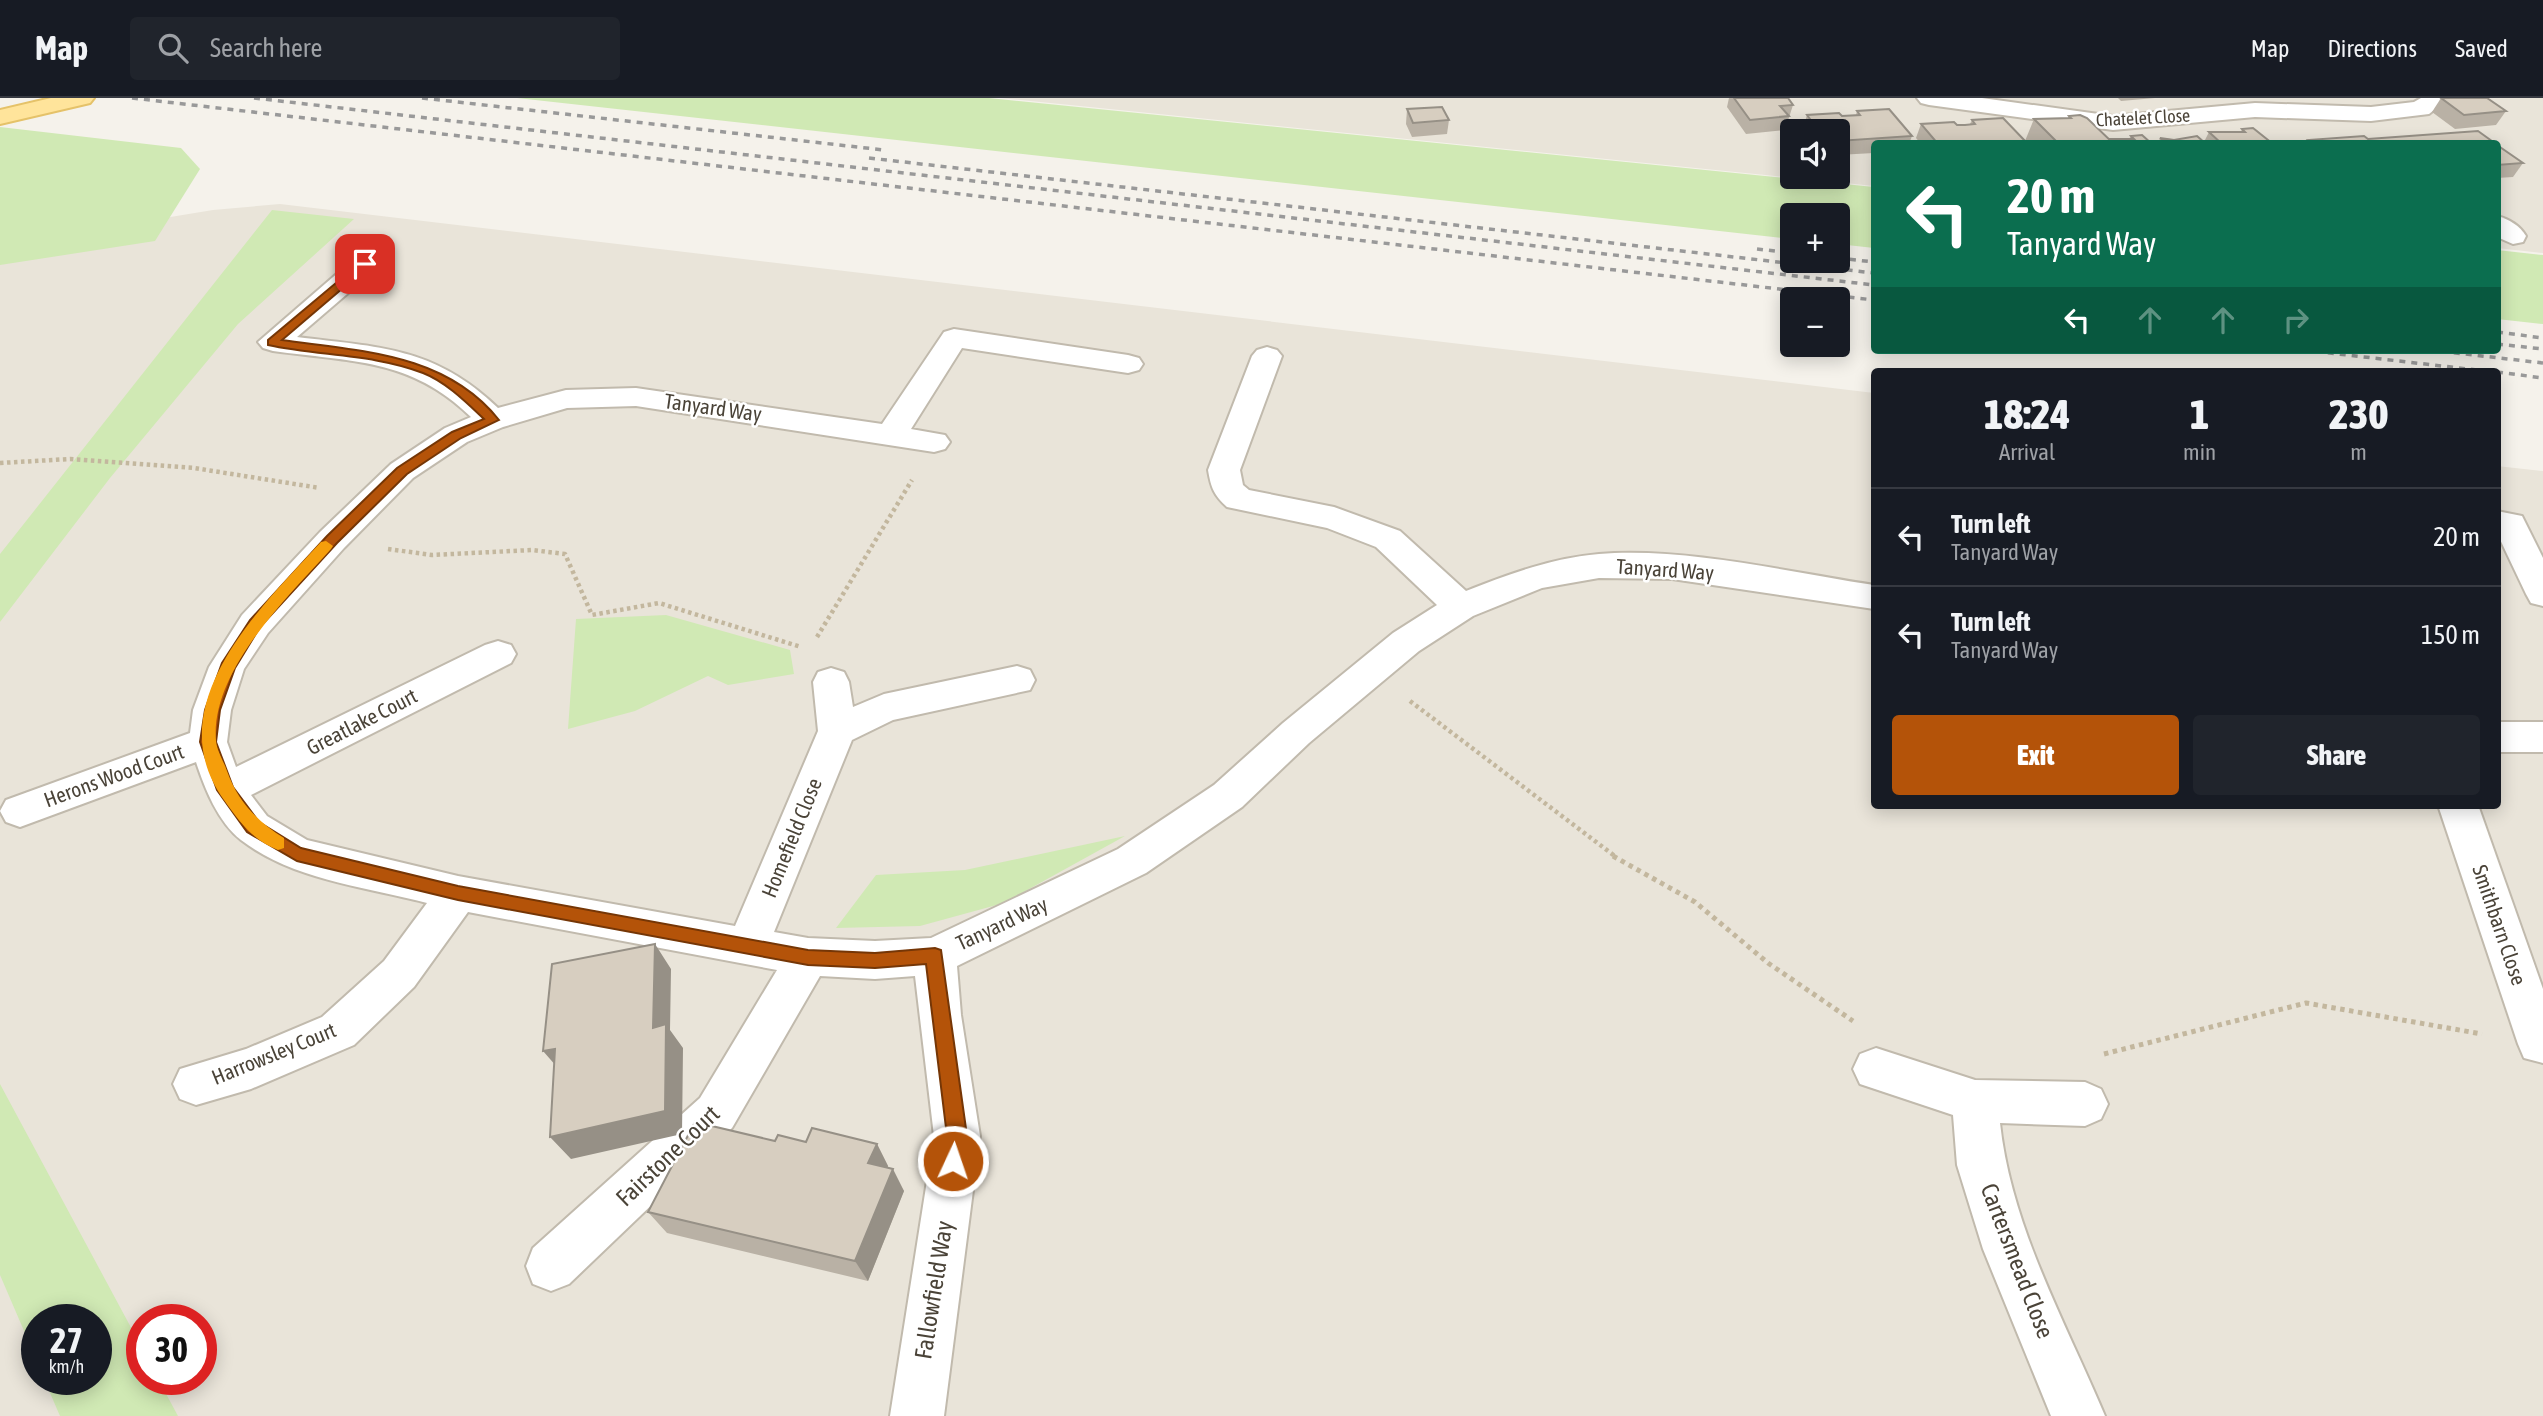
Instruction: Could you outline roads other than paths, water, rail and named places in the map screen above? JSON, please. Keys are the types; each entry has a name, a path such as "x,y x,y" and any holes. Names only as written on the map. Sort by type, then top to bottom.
{"main road":[{"path":"0,117 82,98"}],"street":[{"name":"Chatelet Close","path":"1929,98 2007,103 2113,123 2255,110 2353,114 2420,109 2437,98"},
{"path":"2353,114 2382,136"},
{"path":"365,264 272,342 395,360 430,371 466,394 492,420"},
{"path":"891,435 954,338 1128,365"},
{"path":"1267,356 1224,470 1227,489 1239,499 1334,518 1388,539 1461,607"},
{"name":"Tanyard Way","path":"934,442 636,397 566,399 492,420 457,435 402,471 332,540 255,624 228,667 212,710 208,742 225,790 253,827 297,854 458,893 808,957 875,960 935,956 1132,862 1228,796 1370,670 1406,642 1461,607 1536,577 1599,566 1672,567 1871,597"},
{"path":"2501,522 2510,523 2543,594"},
{"name":"Greatlake Court","path":"225,790 498,653"},
{"path":"836,731 884,708 1017,680"},
{"name":"Homefield Close","path":"748,944 836,731 831,682"},
{"path":"2501,737 2543,737"},
{"name":"Herons Wood Court","path":"20,811 208,742"},
{"name":"Smithbarn Close","path":"2459,809 2540,1044"},
{"name":"Harrowsley Court","path":"196,1084 251,1068 338,1031 399,974 458,893"},
{"name":"Fallowfield Way","path":"917,1416 957,1136 939,1015 935,956"},
{"name":"Fairstone Court","path":"551,1266 716,1113 808,957"},
{"path":"1876,1069 1975,1101 2085,1104"},
{"name":"Cartersmead Close","path":"1975,1101 1985,1177 2008,1249 2078,1416"}],"railway":[{"path":"132,98 1871,300"},
{"path":"254,98 1871,285"},
{"path":"422,98 884,150"},
{"path":"869,158 1871,273"},
{"path":"1757,249 1780,252"},
{"path":"1850,259 1871,262"},
{"path":"2501,333 2543,338"},
{"path":"2501,344 2543,349"},
{"path":"2338,354 2459,368"},
{"path":"2465,354 2543,363"},
{"path":"2501,373 2543,378"}]}
